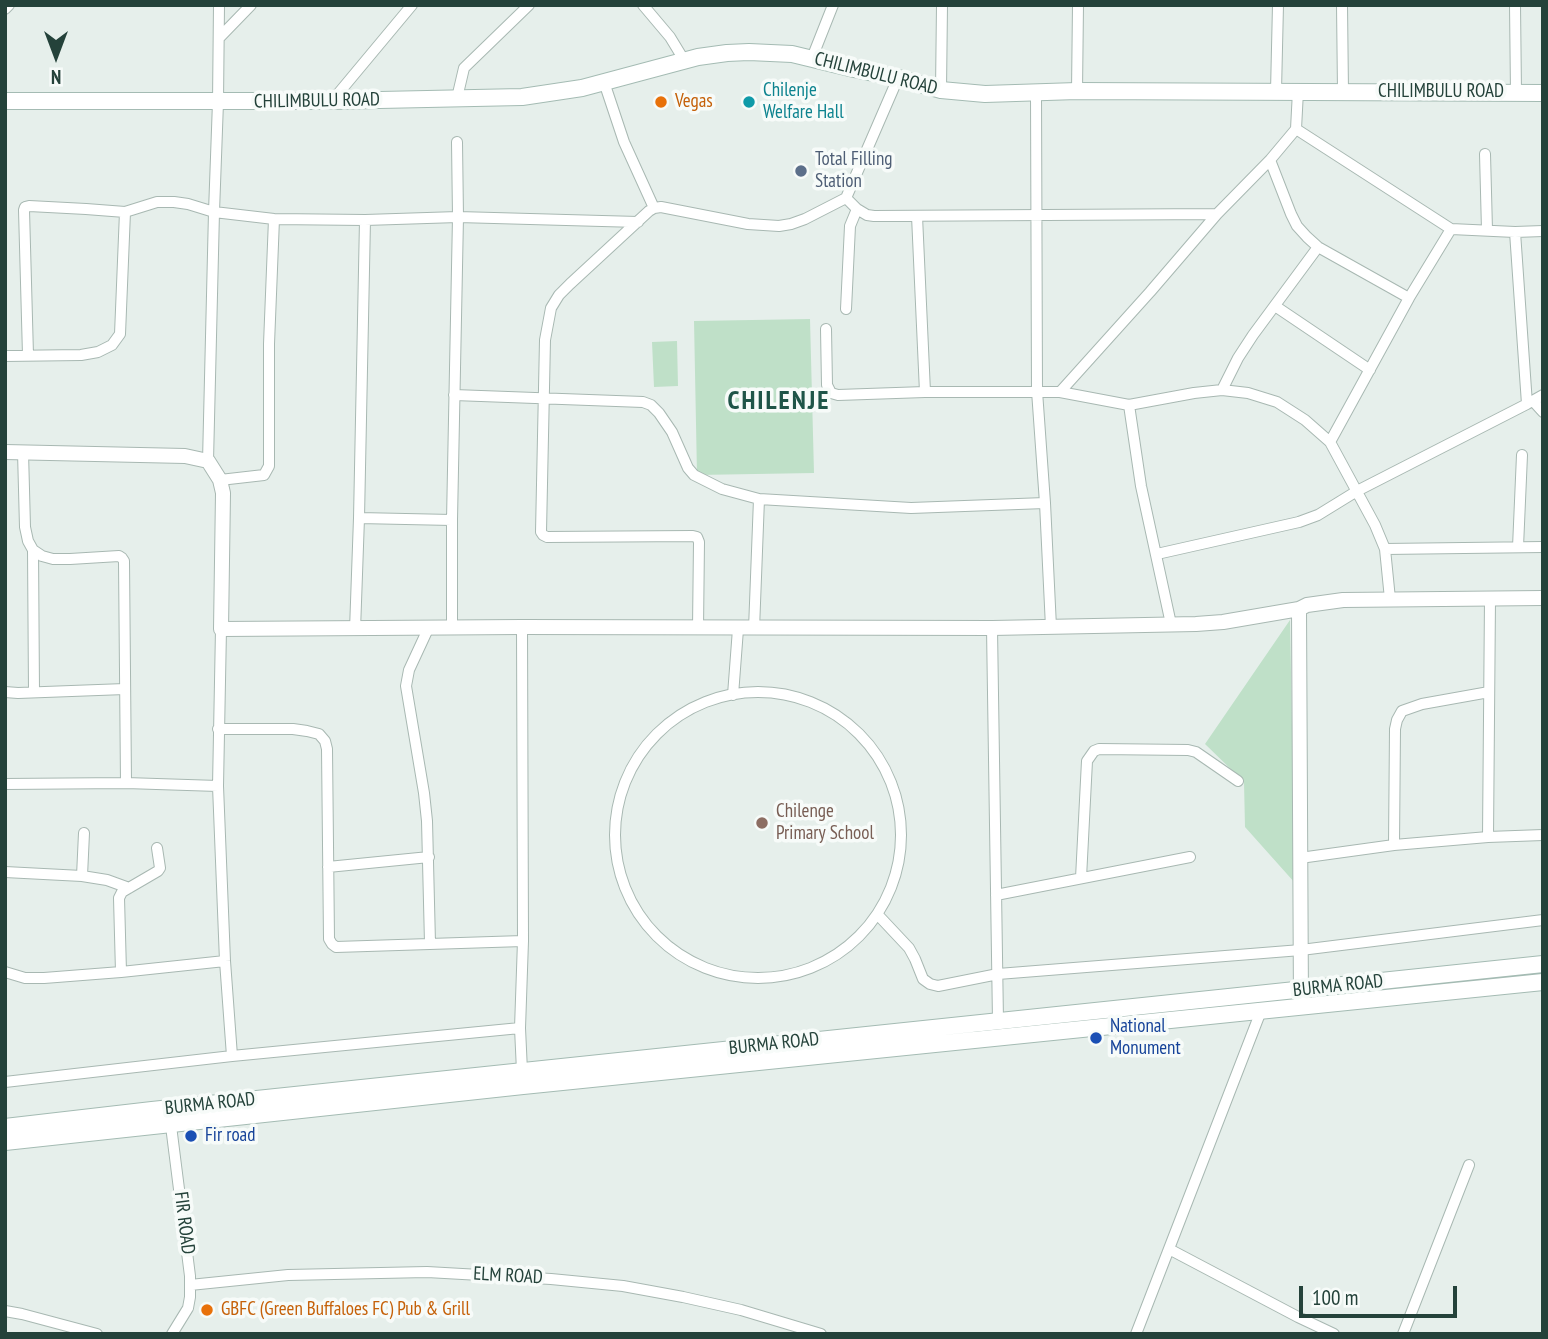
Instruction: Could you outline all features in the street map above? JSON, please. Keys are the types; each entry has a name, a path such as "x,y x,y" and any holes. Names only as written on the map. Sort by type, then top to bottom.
{"main road":[{"name":"CHILIMBULU ROAD","path":"5,101 332,101 540,96 582,88 684,60 749,52 792,54 941,90 985,94 1077,91 1543,93"},
{"name":"BURMA ROAD","path":"5,1142 170,1116 522,1071 1543,964"},
{"name":"BURMA ROAD","path":"5,1127 523,1086 1543,982"}],"street":[{"path":"219,5 208,461 220,480 223,494 218,786 232,1056"},
{"path":"219,38 251,5"},
{"path":"332,101 412,5"},
{"path":"457,98 464,68 529,5"},
{"path":"643,5 670,37 684,60"},
{"path":"812,58 833,5"},
{"path":"941,90 942,5"},
{"path":"1077,91 1078,5"},
{"path":"1276,92 1278,5"},
{"path":"1342,5 1343,92"},
{"path":"1515,5 1516,93"},
{"path":"698,628 697,537 547,537 541,531 545,340 551,308 570,284 654,208 661,207 748,224 779,226 805,219 846,198 898,78"},
{"path":"604,82 624,142 654,208"},
{"path":"1060,392 1296,129 1298,92"},
{"path":"1037,93 1037,391 1051,627"},
{"path":"1296,129 1451,229 1543,231"},
{"path":"452,629 457,142"},
{"path":"1485,154 1487,230"},
{"path":"1270,160 1297,226 1318,247 1409,298"},
{"path":"846,198 867,215 1217,214"},
{"path":"28,355 24,210 29,206 125,212 158,202 174,202 214,212 274,219 458,217 639,222"},
{"path":"846,309 849,226 857,209"},
{"path":"5,356 80,355 98,352 112,345 120,334 125,212"},
{"path":"917,216 925,391"},
{"path":"220,480 264,475 270,466 269,344 274,219"},
{"path":"355,630 365,220"},
{"path":"1330,442 1409,298 1451,229"},
{"path":"1515,232 1534,400 1543,412"},
{"path":"1222,390 1253,335 1318,247"},
{"path":"1275,306 1370,370"},
{"path":"826,328 827,385 831,393 838,395 925,391 1037,391 1060,392 1129,405 1222,390 1248,393 1277,402 1306,420 1330,442 1385,549 1390,599"},
{"path":"454,395 643,402 659,412 694,475 722,489 759,499 912,508 1045,503"},
{"path":"1157,554 1299,522 1318,515 1357,491 1534,400"},
{"path":"1129,405 1141,486 1171,624"},
{"path":"5,452 185,456 208,461"},
{"path":"23,453 25,527 33,550 53,559 122,558 126,783"},
{"path":"1518,547 1522,455"},
{"path":"754,629 759,499"},
{"path":"359,518 452,520"},
{"path":"1385,549 1543,547"},
{"path":"33,550 34,692"},
{"path":"221,629 1051,627 1223,622 1343,600 1543,598"},
{"path":"1488,837 1490,599"},
{"path":"1299,609 1301,1006"},
{"path":"522,627 522,1071"},
{"path":"992,628 998,1021"},
{"path":"428,629 409,670 406,685 424,793 429,857 430,943"},
{"path":"733,695 738,629"},
{"path":"5,692 125,689"},
{"path":"755,692 800,698 840,718 872,748 885,767 900,808 902,831 897,875 878,915 852,944 836,956 792,974 743,978 705,968 671,949 644,922 633,905 617,860 617,811 628,774 638,757 663,728 679,716 714,699 733,695 755,692"},
{"path":"1394,845 1395,729 1402,711 1422,704 1489,692"},
{"path":"218,729 293,729 319,734 325,741 329,939 336,947 523,941"},
{"path":"1081,878 1087,761 1094,751 1188,750 1196,752 1238,781"},
{"path":"5,784 126,783 218,786"},
{"path":"82,876 83,833"},
{"path":"1300,858 1394,845 1543,835"},
{"path":"121,972 119,898 122,892 158,871 160,868 157,848"},
{"path":"328,867 429,857"},
{"path":"996,895 1189,857"},
{"path":"5,873 82,876 107,880 129,888"},
{"path":"878,915 909,948 923,979 938,986 998,974 1301,950 1543,920"},
{"path":"5,972 25,978 44,978 225,961"},
{"path":"1136,1334 1261,1011"},
{"path":"5,1082 232,1056 520,1028"},
{"name":"FIR ROAD","path":"170,1116 190,1284 188,1307 172,1334"},
{"path":"1403,1334 1469,1165"},
{"path":"1169,1249 1334,1334"},
{"name":"ELM ROAD","path":"190,1284 288,1275 427,1272 551,1279 623,1286 683,1297 741,1310 821,1334"},
{"path":"5,1311 97,1334"}],"green space":[{"path":"810,319 814,473 697,475 694,321"},
{"path":"677,341 678,386 654,387 652,342"},
{"path":"1290,620 1295,883 1245,827 1244,782 1205,744"}],"place":[{"name":"Vegas","path":"661,102"},
{"name":"Chilenje Welfare Hall","path":"749,102"},
{"name":"Total Filling Station","path":"801,171"},
{"name":"Chilenge Primary School","path":"762,823"},
{"name":"National Monument","path":"1096,1038"},
{"name":"Fir road","path":"191,1136"},
{"name":"GBFC (Green Buffaloes FC) Pub & Grill","path":"207,1310"}],"district":[{"name":"CHILENJE","path":"779,402"}]}
